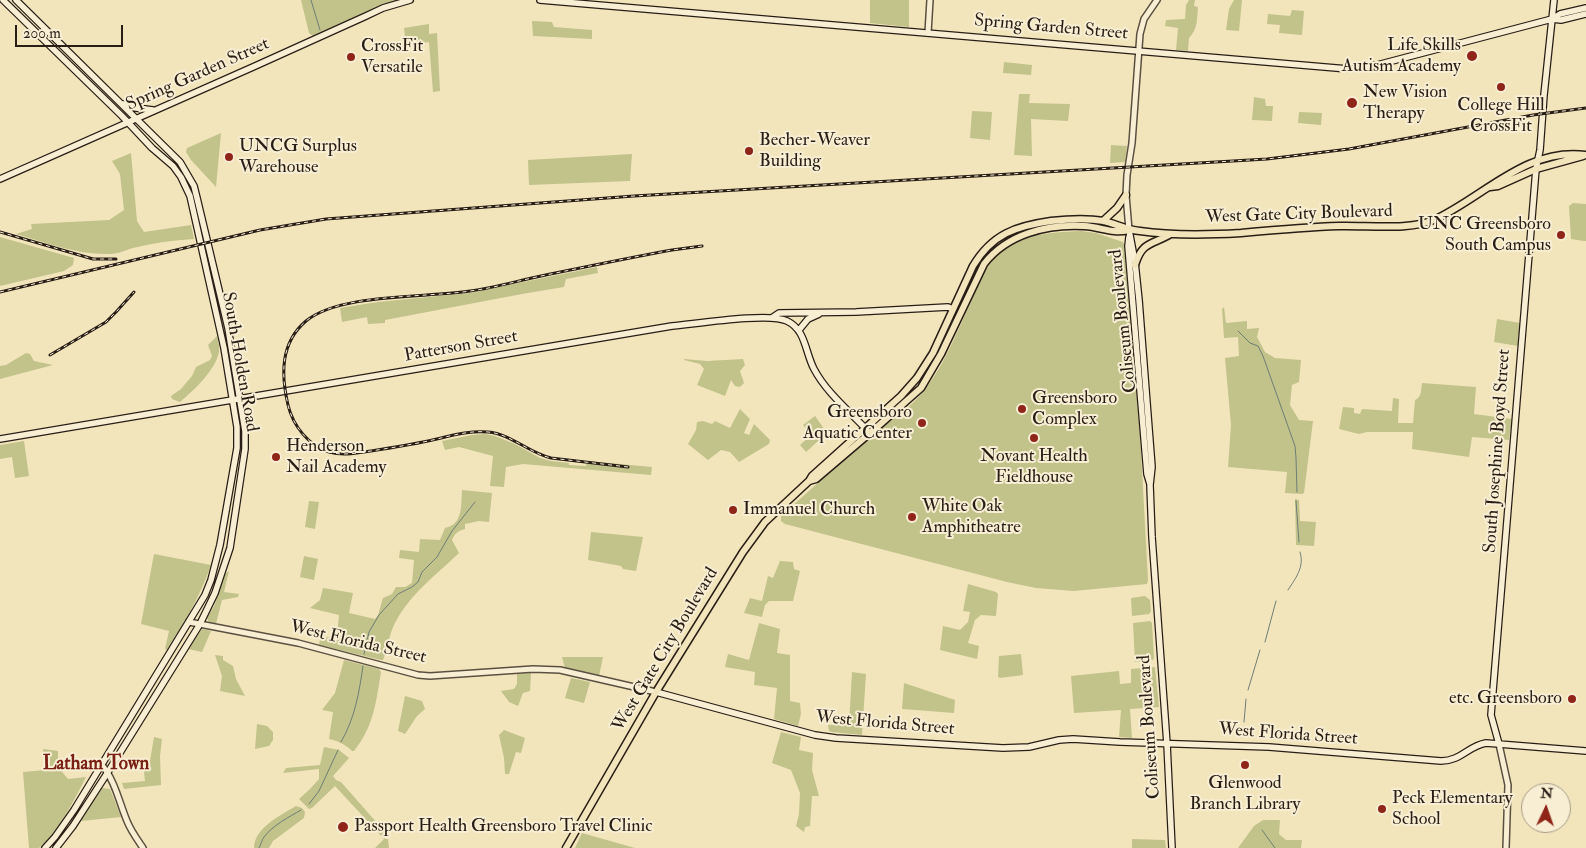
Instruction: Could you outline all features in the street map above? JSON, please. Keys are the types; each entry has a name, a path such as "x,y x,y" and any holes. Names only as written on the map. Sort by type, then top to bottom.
{"main road":[{"name":"South Holden Road","path":"3,0 128,122 152,148 173,166 187,188 218,322 233,400 238,442 218,557 208,590 64,825 45,848"},
{"name":"South Holden Road","path":"16,0 180,162 194,186 224,308 245,431 243,458 227,557 215,593 200,624 108,772 73,826 56,848"},
{"name":"Spring Garden Street","path":"0,179 374,12 410,0"},
{"name":"Spring Garden Street","path":"540,0 1334,68 1358,68 1377,65 1552,19 1560,14 1586,8"},
{"name":"South Josephine Boyd Street","path":"1499,744 1491,715 1536,169 1541,137 1554,0"},
{"name":"Spring Garden Street","path":"1552,19 1561,20 1586,14"},
{"path":"122,104 155,110"},
{"name":"West Gate City Boulevard","path":"566,848 656,692 752,539 765,522 810,481 816,479 868,431 920,388 934,367 978,274 992,253 1011,240 1037,231 1072,226 1093,227 1117,232 1130,230 1169,235 1203,235 1339,226 1415,225 1436,220 1505,176 1537,160 1563,154 1586,155"},
{"name":"West Gate City Boulevard","path":"1490,187 1498,186 1536,169 1586,155"},
{"path":"1103,221 1120,205 1126,195"},
{"name":"West Gate City Boulevard","path":"868,431 921,373 933,353 978,258 988,246 1004,234 1020,227 1074,218 1103,221 1130,230"},
{"path":"1011,240 1009,236 1017,232 1020,227"},
{"name":"Coliseum Boulevard","path":"1130,230 1135,265 1152,467 1150,485 1152,537 1167,744 1172,848"},
{"name":"Coliseum Boulevard","path":"1130,230 1128,246 1134,331 1147,474 1150,485"},
{"path":"1135,265 1140,252 1145,246 1169,235"},
{"path":"978,274 988,246"},
{"path":"961,313 959,306 966,281"},
{"path":"773,317 779,313 824,313 948,307 956,310 956,313 948,331 946,343"},
{"path":"824,313 811,317 799,330 804,339 811,364 818,376 868,431"},
{"name":"Patterson Street","path":"0,439 672,326 773,317 785,320 799,330"},
{"path":"238,442 243,458"},
{"name":"West Florida Street","path":"656,692 802,732 836,738 1003,748 1073,739 1269,747 1444,761 1456,758 1475,746 1486,744 1586,751"}],"street":[{"path":"928,32 930,0"},
{"path":"1130,230 1126,195 1127,176 1132,143 1142,22 1157,0"},
{"name":"West Florida Street","path":"190,622 298,644 418,675 430,676 533,669 560,670 656,692"},
{"path":"1499,744 1508,785 1506,848"},
{"path":"100,764 108,772 127,822 143,848"}],"green space":[{"path":"301,0 398,0 379,6 313,36 309,33"},
{"path":"870,0 909,0 909,27 870,23"},
{"path":"1189,0 1195,0 1194,6 1198,7 1196,27 1189,38 1188,51 1176,50 1178,28 1165,26 1166,20 1185,19 1186,5"},
{"path":"1234,0 1242,0 1239,31 1226,30 1229,9"},
{"path":"1292,10 1304,11 1302,35 1279,33 1280,25 1267,24 1268,14 1290,16"},
{"path":"532,21 552,22 554,27 592,30 592,39 533,36"},
{"path":"429,24 429,34 437,33 440,91 433,92 429,42 411,45 405,36 404,28"},
{"path":"1004,62 1032,65 1031,75 1003,73"},
{"path":"1019,94 1030,94 1029,103 1070,104 1068,121 1031,119 1032,156 1014,155"},
{"path":"1254,97 1265,99 1266,106 1273,106 1272,121 1252,120"},
{"path":"972,111 992,112 990,140 970,138"},
{"path":"1299,112 1322,113 1321,125 1298,123"},
{"path":"221,133 216,187 186,152 187,148"},
{"path":"1111,145 1127,146 1125,162 1110,163"},
{"path":"131,153 137,221 144,232 191,225 194,239 156,243 113,254 98,254 63,248 16,234 32,229 31,224 109,220 124,210 120,174 112,161"},
{"path":"632,154 630,181 529,185 528,160"},
{"path":"1573,203 1586,204 1586,241 1571,239 1569,206"},
{"name":"Greensboro Complex","path":"1081,231 1096,233 1124,244 1140,433 1147,584 1074,591 1036,588 785,524 781,521 781,516 830,472 908,408 930,383 947,354 984,273 1002,251 1010,245 1027,238"},
{"path":"0,237 74,258 73,265 64,271 0,286"},
{"path":"597,267 598,273 566,279 564,287 385,320 385,323 368,324 367,317 342,322 340,308 378,302 469,293"},
{"path":"1224,307 1226,323 1247,321 1247,329 1259,328 1257,337 1265,352 1275,358 1301,360 1299,382 1292,385 1290,405 1299,420 1313,421 1304,493 1302,494 1285,493 1287,472 1228,467 1231,425 1225,358 1239,356 1238,337 1224,338 1222,309"},
{"path":"1497,319 1520,323 1518,346 1494,342"},
{"path":"217,336 219,352 209,373 180,402 172,399 171,396 181,389 192,376 196,367 210,360 212,356 208,345"},
{"path":"26,353 30,354 34,361 53,365 0,379 0,366 6,365"},
{"path":"684,359 707,361 743,359 745,365 740,371 744,383 740,387 735,386 731,380 725,396 697,385 704,369 700,364"},
{"path":"1422,383 1476,387 1474,414 1512,419 1509,440 1472,437 1469,457 1412,449 1413,432 1367,432 1359,434 1339,429 1343,407 1354,408 1354,413 1360,414 1362,409 1392,411 1393,398 1399,399 1398,423 1413,423 1415,400 1420,395"},
{"path":"740,409 750,419 744,433 749,435 754,424 770,440 769,444 739,462 730,452 721,450 708,460 688,444 696,430 697,422 703,421 712,424 715,421 730,428"},
{"path":"815,416 827,433 806,452 800,445 811,435 803,425"},
{"path":"485,434 515,444 540,458 551,461 569,463 569,465 586,466 587,461 652,467 651,475 523,464 506,467 504,487 490,486 493,456 459,447 445,450 442,441"},
{"path":"24,441 29,476 15,478 12,457 0,459 0,445"},
{"path":"462,490 492,493 489,522 479,521 465,524 465,529 454,536 452,540 459,553 424,585 408,603 393,627 383,660 319,645 320,639 337,635 339,615 310,608 320,600 323,588 353,593 349,613 375,619 383,598 392,594 396,587 405,587 412,583 414,560 399,558 400,550 419,552 420,539 440,540 445,528 455,523 460,514"},
{"path":"1295,499 1299,500 1300,521 1316,522 1314,546 1296,545"},
{"path":"309,501 319,502 315,529 305,527"},
{"path":"591,532 643,537 636,571 623,569 621,566 588,560"},
{"path":"154,554 211,565 192,609 167,650 165,649 169,631 141,624"},
{"path":"304,556 318,559 314,580 300,577"},
{"path":"780,561 793,562 794,569 800,571 793,601 769,601 765,605 762,617 744,613 750,598 762,601 768,576 773,578"},
{"path":"229,571 224,592 239,594 238,597 222,600 216,624 209,622 207,618 214,606 225,574"},
{"path":"968,584 998,594 996,616 981,615 975,620 968,643 979,646 977,659 940,650 943,626 960,630 968,622 970,612 963,611"},
{"path":"1145,596 1150,600 1151,611 1149,614 1132,616 1131,598"},
{"path":"1150,621 1152,623 1154,658 1153,660 1135,662 1133,623"},
{"path":"759,623 780,629 777,653 790,655 790,701 800,703 801,714 798,726 774,719 777,688 754,685 755,672 725,667 728,654 749,660"},
{"path":"202,629 211,631 202,652 188,649"},
{"path":"1021,654 1023,675 998,677 999,656"},
{"path":"215,655 223,656 223,660 233,666 236,679 245,696 220,691 222,676"},
{"path":"562,657 603,657 599,676 565,668"},
{"path":"344,660 379,669 381,672 376,704 370,723 361,742 354,751 341,743 329,739 333,712 322,710 335,693"},
{"path":"1155,667 1159,707 1130,709 1132,738 1119,737 1121,710 1074,713 1071,676 1119,671 1120,684 1131,683 1131,669"},
{"path":"852,672 866,674 862,735 832,732 829,731 828,725 849,724"},
{"path":"531,673 530,691 523,693 518,706 509,702 501,691 514,689 517,684 517,674"},
{"path":"571,678 590,682 584,703 565,698"},
{"path":"904,683 955,700 954,713 902,709"},
{"path":"405,696 422,701 425,709 417,716 405,734 398,731"},
{"path":"257,724 267,726 273,732 273,740 269,746 255,749"},
{"path":"504,730 525,738 521,753 516,752 509,774 505,774 499,735"},
{"path":"781,732 801,737 799,750 813,753 812,770 819,796 812,796 810,826 805,827 804,832 796,826 799,814 800,793 791,770 772,763"},
{"path":"154,737 162,739 160,756 161,785 124,789 122,783 145,781 143,762 150,761"},
{"path":"324,747 339,750 349,758 333,776 341,782 378,824 385,825 385,839 388,839 389,848 375,848 384,839 335,786 312,808 309,809 299,799 319,779 319,769 283,773 286,768 320,765"},
{"path":"43,749 58,751 58,767 68,779 86,777 66,815 47,841 39,848 29,848 23,772 45,770"},
{"path":"102,788 110,789 121,817 81,821"},
{"path":"296,806 302,808 305,812 304,818 273,841 269,848 254,848 258,834 263,828"},
{"path":"1263,820 1280,820 1279,834 1286,840 1302,840 1301,848 1238,848 1254,826"},
{"path":"582,833 635,848 575,848"},
{"path":"1132,839 1165,840 1166,848 1132,848"}],"waterway":[{"path":"311,0 320,30"},
{"path":"1238,331 1250,343 1258,346 1263,356 1295,446 1297,492"},
{"path":"1296,501 1299,542"},
{"path":"364,654 369,632 379,615 398,594 418,582 422,572 437,557 452,531 475,502"},
{"path":"1288,590 1300,568 1300,552"},
{"path":"1265,642 1276,601"},
{"path":"1248,690 1260,650"},
{"path":"341,742 353,715 363,666"},
{"path":"1244,722 1246,699"},
{"path":"309,804 319,791 338,750"},
{"path":"259,848 264,837 272,829 301,810"},
{"path":"1262,830 1275,848"}],"railway":[{"path":"0,292 260,230 326,219 634,196 1267,159 1349,149 1533,115 1586,108"},
{"path":"0,232 93,259 116,259"},
{"path":"628,467 551,458 543,456 504,436 488,432 465,433 414,444 355,453 340,454 329,452 309,440 298,428 290,413 284,382 287,349 297,330 306,321 321,312 340,305 384,298 479,290 623,259 702,246"},
{"path":"50,355 106,322 134,292"}],"place":[{"name":"Life Skills Autism Academy","path":"1472,56"},
{"name":"CrossFit Versatile","path":"351,57"},
{"name":"College Hill CrossFit","path":"1501,87"},
{"name":"New Vision Therapy","path":"1352,103"},
{"name":"Becher-Weaver Building","path":"749,151"},
{"name":"UNCG Surplus Warehouse","path":"229,157"},
{"name":"UNC Greensboro South Campus","path":"1561,235"},
{"name":"Greensboro Complex","path":"1022,409"},
{"name":"Greensboro Aquatic Center","path":"922,423"},
{"name":"Novant Health Fieldhouse","path":"1034,438"},
{"name":"Henderson Nail Academy","path":"276,457"},
{"name":"Immanuel Church","path":"733,510"},
{"name":"White Oak Amphitheatre","path":"912,517"},
{"name":"etc. Greensboro","path":"1572,699"},
{"name":"Glenwood Branch Library","path":"1245,765"},
{"name":"Peck Elementary School","path":"1382,809"},
{"name":"Passport Health Greensboro Travel Clinic","path":"343,827"}],"district":[{"name":"Latham Town","path":"96,765"}]}
